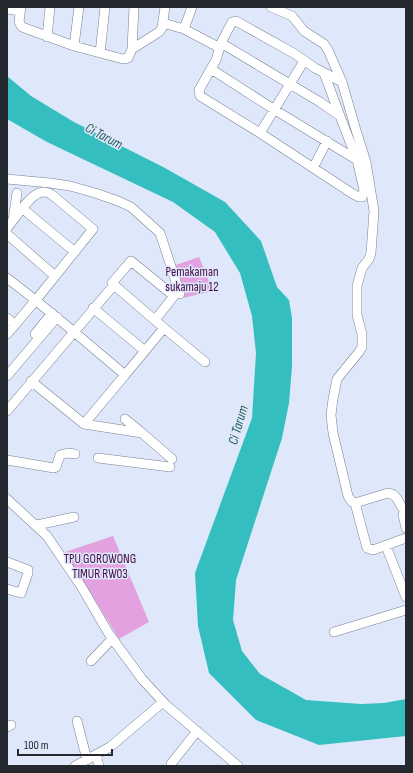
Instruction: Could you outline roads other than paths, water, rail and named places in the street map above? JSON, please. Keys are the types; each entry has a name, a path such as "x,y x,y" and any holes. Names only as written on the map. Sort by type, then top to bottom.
{"street":[{"path":"47,37 50,7"},
{"path":"74,46 79,7"},
{"path":"100,53 105,7"},
{"path":"7,9 20,9 18,22 22,27 74,46 123,59 128,58 132,49 134,7"},
{"path":"132,49 160,32 165,7"},
{"path":"184,29 192,7"},
{"path":"271,7 292,16 304,31 324,44 328,50 342,82 354,127 366,162 374,211 371,254 362,268 356,286 357,315 362,334 362,347 337,379 331,415 333,433 348,496 352,502 355,503 368,548 373,550 406,538"},
{"path":"324,73 358,160 364,190 362,197 359,197 200,96 199,90 211,69 232,22 236,21 342,82"},
{"path":"163,22 184,29 220,46 320,102 340,116"},
{"path":"260,133 304,61"},
{"path":"211,69 358,160"},
{"path":"313,168 327,141"},
{"path":"7,179 50,182 70,186 95,192 131,208 160,233 180,294"},
{"path":"7,334 75,252 97,231 51,194 44,192 38,193 33,197 10,224"},
{"path":"10,224 17,194"},
{"path":"23,209 75,252"},
{"path":"7,234 55,276"},
{"path":"7,411 114,284 112,283 131,261 174,296 154,320"},
{"path":"7,278 36,300 125,375"},
{"path":"114,284 154,320 205,362"},
{"path":"93,308 145,351"},
{"path":"7,367 54,315"},
{"path":"7,376 54,315"},
{"path":"7,318 15,325"},
{"path":"84,424 164,328"},
{"path":"31,381 84,424 142,433"},
{"path":"98,458 158,466 171,463 159,448 127,417 117,429"},
{"path":"158,466 159,448"},
{"path":"7,460 54,468 56,467 60,455 68,453 75,454"},
{"path":"355,503 388,493 393,494 397,497 405,511 403,515 406,528"},
{"path":"7,499 51,541 81,586 112,639 142,679 163,702 238,766"},
{"path":"37,526 74,518"},
{"path":"386,546 406,597"},
{"path":"7,562 28,570 21,593 7,589"},
{"path":"334,632 406,610"},
{"path":"91,661 112,639"},
{"path":"75,766 96,756 110,747 163,702"},
{"path":"77,721 87,760"},
{"path":"171,764 197,731"},
{"path":"96,756 99,766"}],"water label":[{"name":"Ci Tarum","path":"104,136"},
{"name":"Ci Tarum","path":"238,425"}],"park label":[{"name":"Pemakaman sukamaju 12","path":"192,280"},
{"name":"TPU GOROWONG TIMUR RW03","path":"100,566"}]}
